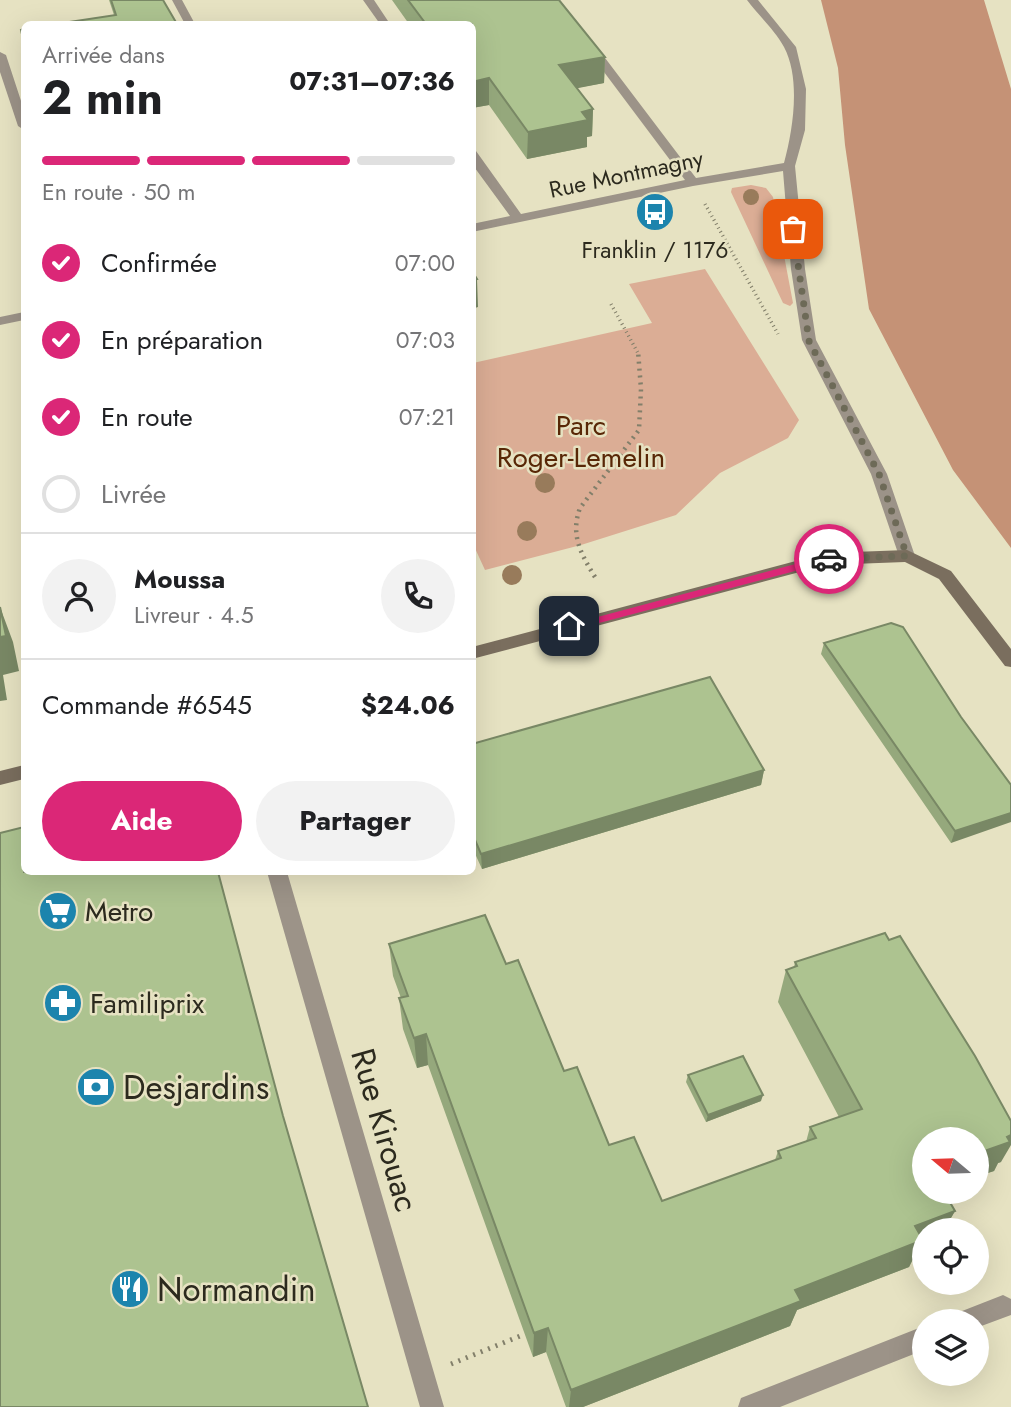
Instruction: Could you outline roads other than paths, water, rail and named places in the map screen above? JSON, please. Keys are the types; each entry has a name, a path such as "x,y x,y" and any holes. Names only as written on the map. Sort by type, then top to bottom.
{"main road":[{"path":"476,652 827,559 907,556 945,575 1011,661"},
{"path":"0,778 21,773"}],"street":[{"path":"177,0 188,21"},
{"path":"368,0 383,21"},
{"path":"752,0 790,47 800,89 799,130 789,166 798,269 809,341 879,474 907,556"},
{"path":"587,40 693,182"},
{"path":"0,55 21,117"},
{"path":"476,160 518,219"},
{"name":"Rue Montmagny","path":"476,227 693,182 789,166"},
{"path":"0,321 21,317"},
{"name":"Rue Kirouac","path":"278,875 432,1407"},
{"path":"989,1312 1003,1307"},
{"path":"750,1407 912,1343"}],"place":[{"name":"Franklin / 1176","path":"655,212"},
{"name":"Metro","path":"58,911"},
{"name":"Familiprix","path":"63,1003"},
{"name":"Desjardins","path":"96,1087"},
{"name":"Normandin","path":"130,1289"}],"park label":[{"name":"Parc Roger-Lemelin","path":"581,441"}]}
